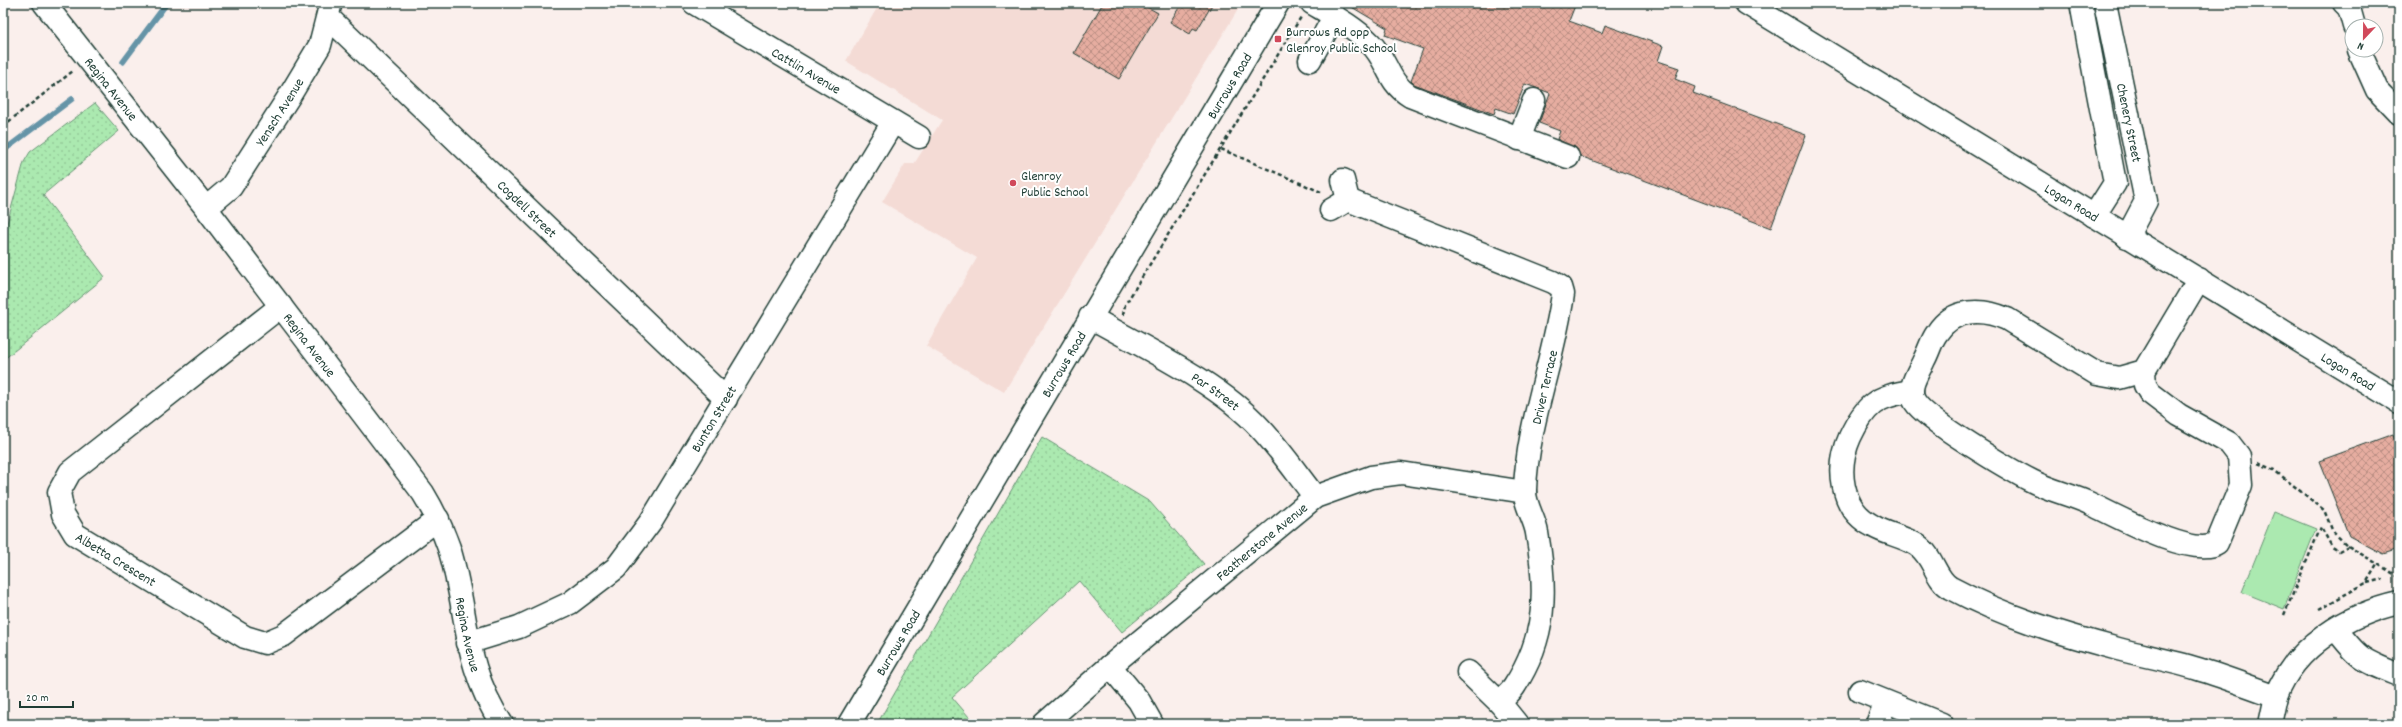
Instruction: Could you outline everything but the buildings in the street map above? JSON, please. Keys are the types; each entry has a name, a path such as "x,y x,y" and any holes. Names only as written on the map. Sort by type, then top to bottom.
{"street":[{"name":"Regina Avenue","path":"44,3 206,208 405,467 438,519 449,549 473,667 485,696 502,724"},
{"name":"Cattlin Avenue","path":"694,3 716,9 919,137"},
{"name":"Burrows Road","path":"849,724 1278,3"},
{"name":"Logan Road","path":"1746,3 2399,402"},
{"name":"Chenery Street","path":"2081,3 2115,182 2094,216"},
{"name":"Chenery Street","path":"2105,3 2146,202 2127,237"},
{"path":"2344,3 2349,8 2352,18"},
{"path":"1307,9 1334,17 1371,44 1382,58 1393,83 1400,90 1419,101 1568,157"},
{"name":"Yensch Avenue","path":"206,208 231,187 242,172 320,45 330,10"},
{"name":"Cogdell Street","path":"330,10 726,399"},
{"path":"1310,60 1334,17"},
{"path":"2363,58 2377,90 2399,113"},
{"path":"1519,139 1534,100"},
{"name":"Bunton Street","path":"468,643 519,627 570,603 616,568 651,521 893,122"},
{"name":"Driver Terrace","path":"1342,195 1560,287 1563,294 1536,419 1525,492 1537,531 1542,568 1544,602 1540,632 1529,662 1513,688 1500,703"},
{"path":"2144,372 2120,378 2097,374 2007,319 1992,312 1972,310 1955,317 1937,332 1915,378 1912,391 1914,402 1922,410 1947,428 2032,481 2090,504 2142,530 2200,547 2211,548 2217,543 2241,485 2239,456 2229,443 2179,415 2150,393 2145,385 2144,372 2199,279"},
{"name":"Albetta Crescent","path":"281,306 70,472 59,492 63,514 75,534 245,637 265,643 284,635 438,519"},
{"name":"Par Street","path":"1090,317 1196,378 1230,400 1260,428 1315,497"},
{"path":"1912,391 1893,394 1875,401 1862,416 1849,439 1842,460 1841,478 1849,501 1865,521 1877,529 1916,545 1930,557 1945,584 1992,606 2046,628 2198,669 2276,696"},
{"name":"Featherstone Avenue","path":"1044,724 1110,666 1315,497 1371,477 1401,473 1525,492"},
{"path":"2270,724 2276,696 2282,683 2309,648 2352,618 2380,607 2399,603"},
{"path":"2336,629 2359,656 2369,664 2399,674"},
{"path":"1110,666 1139,701 1152,724"},
{"path":"1468,672 1500,703 1517,724"},
{"path":"1860,691 1942,724"},
{"path":"1877,724 1886,702"}],"path":[{"path":"1126,322 1123,316 1125,305 1307,9"},
{"path":"3,126 73,72"},
{"path":"1221,149 1332,197 1342,195"},
{"path":"2240,462 2253,460 2274,470 2324,510 2333,532 2348,546 2399,577"},
{"path":"2284,615 2321,527 2332,546 2339,551 2348,546"},
{"path":"2366,584 2377,565"},
{"path":"2318,609 2366,584 2383,579"}],"shaded area":[{"name":"Glenroy Public School","path":"880,3 1242,3 1004,392 926,346 977,258 882,202 905,164 914,164 942,120 846,61"}],"green space":[{"path":"95,103 119,131 43,195 105,277 3,360 3,238 24,162 30,152"},
{"path":"1042,437 1150,502 1204,564 1122,632 1079,581 952,697 975,724 877,724"},
{"path":"2274,512 2316,529 2284,609 2242,592"}],"waterway":[{"path":"123,62 167,3"},
{"path":"3,151 72,99"}],"place":[{"name":"Burrows Rd opp Glenroy Public School","path":"1278,39"},
{"name":"Glenroy Public School","path":"1013,183"}]}
